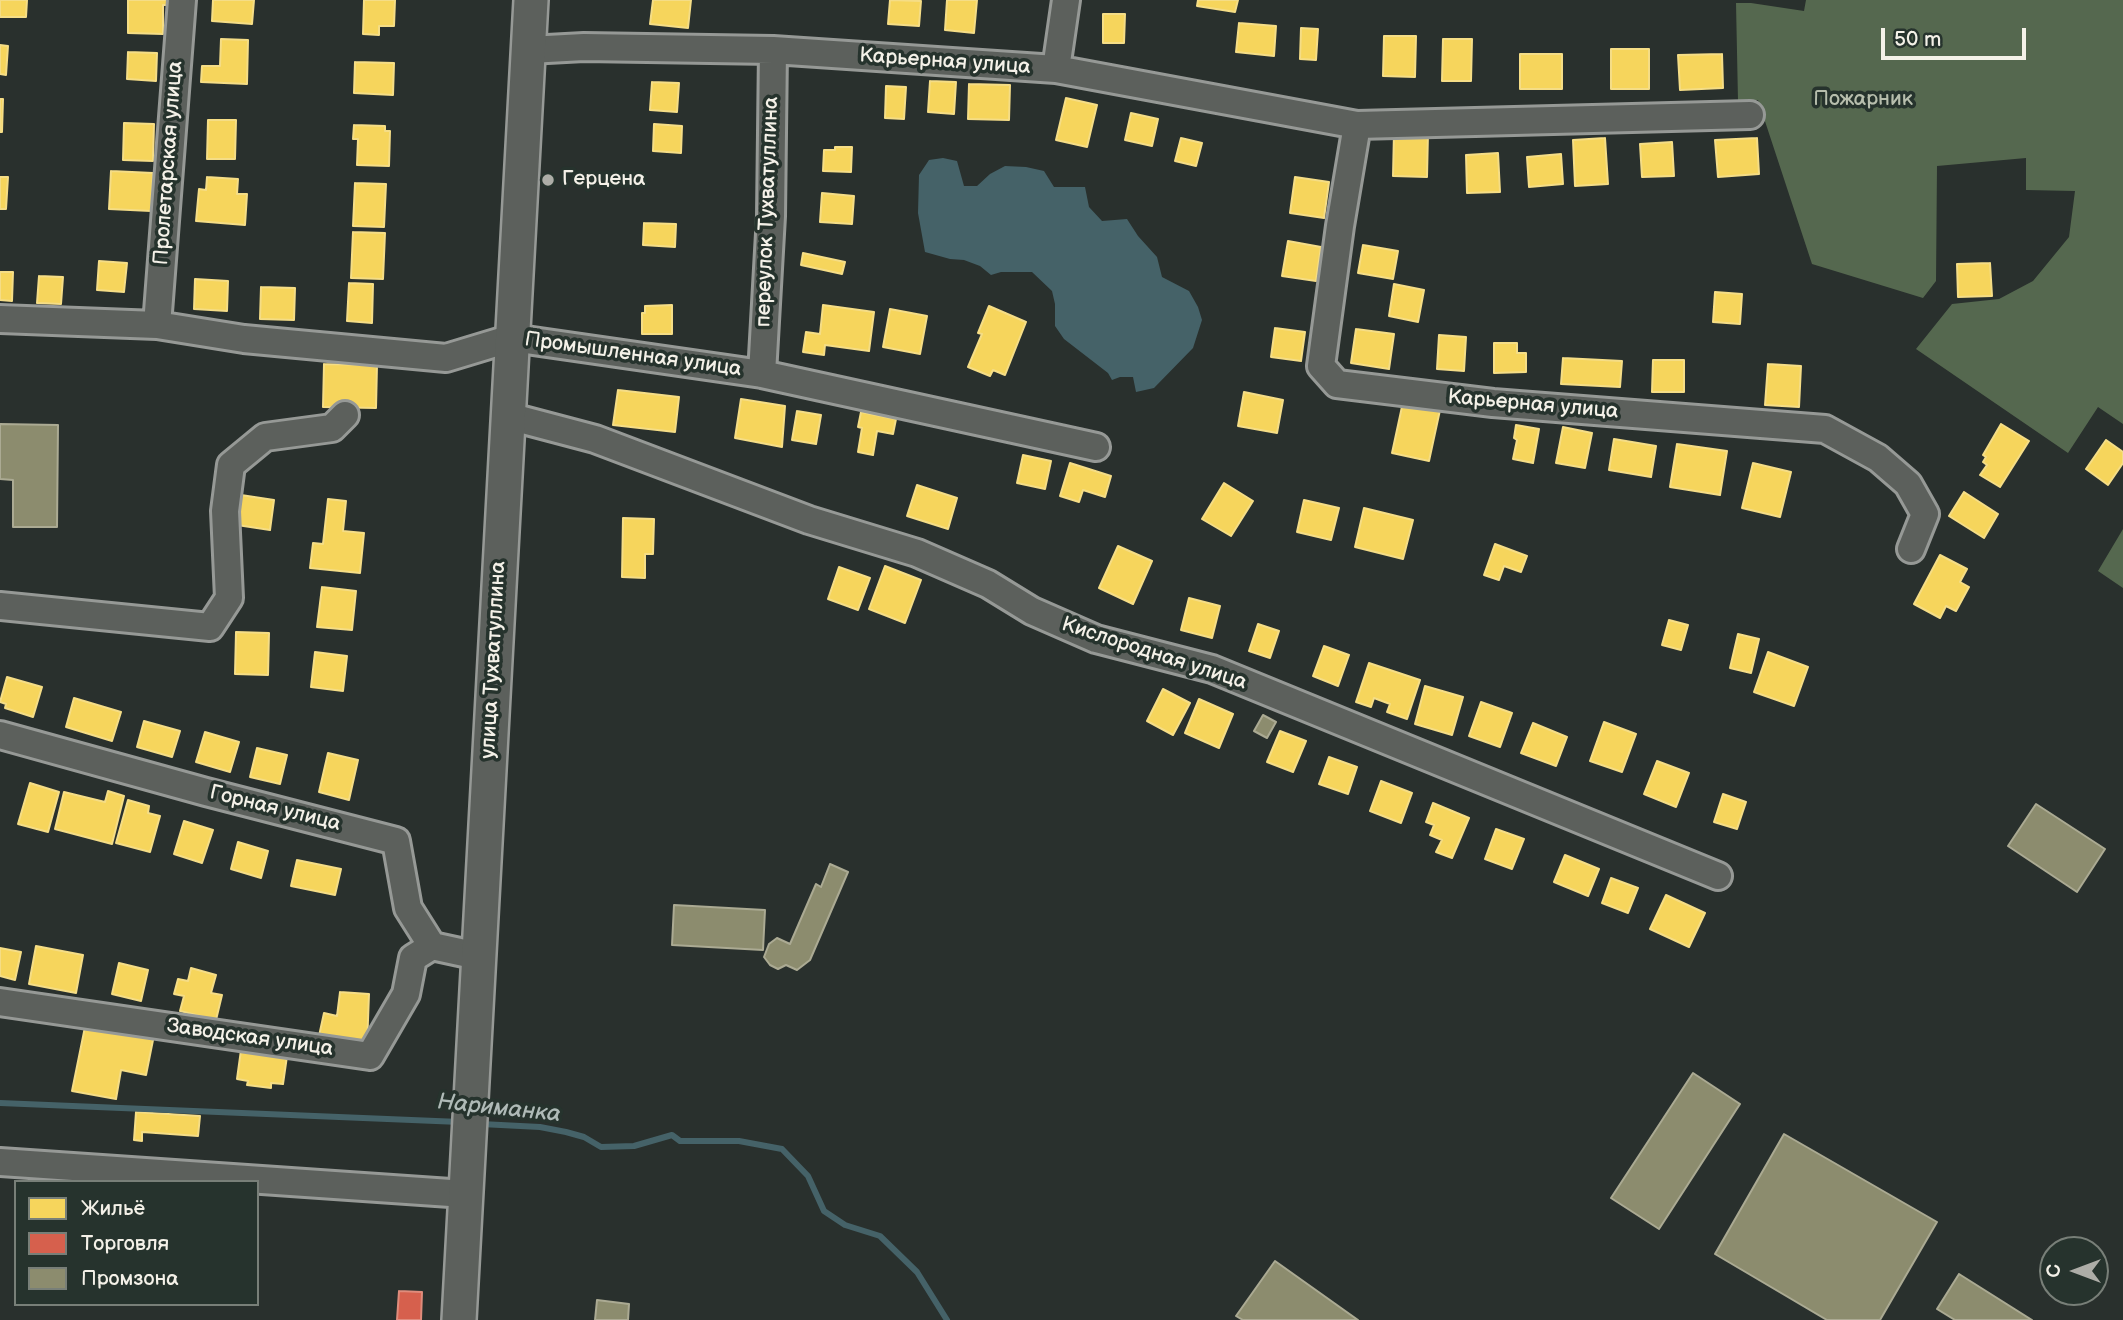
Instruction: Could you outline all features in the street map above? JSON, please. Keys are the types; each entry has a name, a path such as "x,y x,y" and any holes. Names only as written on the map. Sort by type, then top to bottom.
{"main road":[{"name":"улица Тухватуллина","path":"459,1320 531,0"}],"street":[{"name":"Пролетарская улица","path":"157,325 182,0"},
{"path":"1056,69 1066,0"},
{"name":"Карьерная улица","path":"529,50 584,47 773,50 1056,69 1357,125 1750,115"},
{"name":"переулок Тухватуллина","path":"762,374 771,216 773,50"},
{"name":"Карьерная улица","path":"1357,125 1321,366 1337,384 1493,403 1825,429 1878,458 1908,484 1925,514 1911,549"},
{"name":"Промышленная улица","path":"0,319 157,325 244,339 446,358 512,338 762,374 1096,447"},
{"path":"0,606 209,627 229,598 225,511 230,465 265,437 332,428 345,415"},
{"name":"Кислородная улица","path":"508,416 595,439 809,520 917,553 988,584 1032,611 1096,639 1212,669 1718,876"},
{"name":"Горная улица","path":"0,735 396,841 408,908 432,946"},
{"path":"432,946 478,956"},
{"name":"Заводская улица","path":"0,1002 370,1056 406,994 413,958 432,946"},
{"path":"0,1162 466,1182"}],"green space":[{"name":"Пожарник","path":"1806,0 2123,0 2123,424 2098,407 2068,453 1916,349 1952,304 1999,299 2033,281 2069,237 2075,191 2026,190 2026,158 1937,166 1936,281 1923,298 1812,264 1758,100 1738,101 1736,3 1804,11"},
{"path":"2123,529 2123,588 2098,571"}],"water":[{"path":"943,158 957,161 964,186 977,186 990,174 1005,166 1044,171 1054,187 1085,187 1089,207 1102,221 1127,219 1157,257 1162,277 1189,291 1202,320 1193,348 1154,388 1136,392 1133,377 1112,380 1108,373 1064,339 1055,326 1052,291 1032,272 1001,272 991,275 980,266 964,260 925,252 918,213 919,175 929,160"}],"building: Жильё":[{"path":"0,0 27,0 26,17 0,17"},
{"path":"128,0 170,0 170,5 163,5 163,34 128,33"},
{"path":"213,0 254,0 252,24 212,21"},
{"path":"364,0 395,0 394,26 379,26 379,35 363,34"},
{"path":"653,0 691,0 688,28 650,24"},
{"path":"890,0 921,1 919,26 888,24"},
{"path":"947,0 977,0 974,33 945,30"},
{"path":"1198,0 1238,0 1235,12 1197,6"},
{"path":"1103,14 1125,14 1124,43 1103,43"},
{"path":"1239,23 1276,26 1274,56 1236,52"},
{"path":"1301,28 1318,29 1316,60 1300,59"},
{"path":"1384,36 1416,36 1415,77 1383,76"},
{"path":"221,39 248,40 247,84 201,82 202,66 220,66"},
{"path":"1443,39 1472,39 1471,81 1442,81"},
{"path":"0,45 8,46 6,75 0,74"},
{"path":"1611,49 1649,49 1649,89 1611,89"},
{"path":"128,52 157,53 156,81 127,79"},
{"path":"1520,54 1562,54 1562,89 1520,89"},
{"path":"1722,54 1723,88 1680,90 1678,55"},
{"path":"355,62 394,63 393,95 354,93"},
{"path":"930,81 956,82 954,114 928,112"},
{"path":"652,82 679,83 677,112 650,110"},
{"path":"969,84 1010,85 1009,120 968,119"},
{"path":"886,86 906,87 904,119 885,118"},
{"path":"1066,98 1097,105 1087,147 1056,140"},
{"path":"0,99 3,99 2,132 0,132"},
{"path":"1131,113 1158,119 1152,146 1125,140"},
{"path":"208,120 236,120 235,159 207,159"},
{"path":"124,123 154,124 153,161 123,160"},
{"path":"654,124 682,126 681,153 653,151"},
{"path":"354,125 385,126 385,131 390,131 389,166 357,165 358,139 353,139"},
{"path":"1394,132 1428,133 1427,177 1393,176"},
{"path":"1181,138 1202,143 1196,166 1175,161"},
{"path":"1605,138 1608,184 1575,186 1573,140"},
{"path":"1757,138 1759,174 1718,177 1715,140"},
{"path":"1672,142 1674,176 1642,177 1640,144"},
{"path":"835,147 852,147 851,172 823,171 824,150 835,150"},
{"path":"1498,153 1500,192 1467,193 1466,155"},
{"path":"1561,154 1563,184 1529,187 1527,157"},
{"path":"111,171 153,173 151,211 109,209"},
{"path":"0,177 8,177 6,209 0,209"},
{"path":"207,177 238,179 237,194 247,194 245,225 196,221 199,189 206,190"},
{"path":"1295,177 1329,182 1324,218 1290,213"},
{"path":"355,183 386,184 384,227 353,226"},
{"path":"822,193 854,196 852,224 820,222"},
{"path":"644,223 676,224 675,247 643,245"},
{"path":"353,232 385,233 383,279 351,278"},
{"path":"1288,241 1321,247 1316,281 1282,276"},
{"path":"1363,245 1398,251 1393,279 1358,273"},
{"path":"803,253 845,262 842,274 801,265"},
{"path":"99,261 127,263 124,292 97,290"},
{"path":"1990,263 1992,296 1958,297 1957,264"},
{"path":"0,272 13,272 12,301 0,300"},
{"path":"39,276 63,277 61,304 37,303"},
{"path":"195,279 228,281 227,311 194,309"},
{"path":"349,283 373,284 372,323 347,321"},
{"path":"1394,284 1424,290 1418,322 1389,316"},
{"path":"261,287 295,288 294,320 260,319"},
{"path":"1715,292 1742,294 1740,324 1713,322"},
{"path":"672,305 672,334 642,334 642,313 645,313 645,306"},
{"path":"823,305 874,312 869,351 825,345 824,355 803,352 806,332 820,334"},
{"path":"989,306 1026,322 1005,375 993,370 990,376 968,367 982,334 978,333"},
{"path":"890,309 927,316 920,354 883,347"},
{"path":"1275,328 1305,332 1301,361 1271,357"},
{"path":"1356,329 1394,334 1389,369 1351,363"},
{"path":"1439,335 1466,337 1464,371 1437,369"},
{"path":"1494,343 1517,343 1517,353 1526,353 1526,372 1494,373"},
{"path":"1563,358 1622,361 1620,387 1561,384"},
{"path":"1653,360 1684,360 1684,392 1652,392"},
{"path":"324,364 377,365 376,408 323,407"},
{"path":"1768,364 1801,366 1799,407 1765,405"},
{"path":"618,390 679,397 675,432 613,425"},
{"path":"1244,392 1283,400 1277,433 1238,426"},
{"path":"741,399 785,406 782,447 735,438"},
{"path":"1403,402 1440,410 1429,461 1392,453"},
{"path":"797,411 821,415 816,444 792,440"},
{"path":"861,412 896,419 893,434 877,431 873,455 858,452 862,428 858,427"},
{"path":"2001,424 2029,441 2000,487 1980,475 1987,465 1983,462 1986,457 1983,455"},
{"path":"1516,425 1539,429 1533,463 1513,459 1517,440 1514,438"},
{"path":"1563,427 1592,433 1585,468 1556,463"},
{"path":"1614,439 1656,446 1651,477 1609,470"},
{"path":"2106,440 2123,452 2123,463 2108,485 2086,469"},
{"path":"1677,444 1727,451 1720,495 1670,487"},
{"path":"1023,455 1051,461 1045,489 1017,483"},
{"path":"1070,463 1111,476 1105,497 1083,490 1079,502 1060,496"},
{"path":"1753,463 1791,472 1780,517 1742,508"},
{"path":"1224,483 1253,501 1231,536 1202,519"},
{"path":"917,485 957,498 948,529 907,516"},
{"path":"1964,492 1998,514 1984,538 1949,516"},
{"path":"241,495 274,500 270,530 237,525"},
{"path":"328,499 346,501 343,531 364,533 360,573 310,568 313,543 323,544"},
{"path":"1304,500 1339,508 1331,540 1297,532"},
{"path":"1364,508 1413,520 1403,559 1355,547"},
{"path":"623,518 654,519 653,554 645,554 645,578 622,577"},
{"path":"1495,544 1527,556 1521,572 1504,566 1499,580 1484,575"},
{"path":"1118,546 1152,561 1133,604 1099,588"},
{"path":"1940,555 1967,569 1960,582 1969,587 1956,611 1946,606 1940,618 1914,604"},
{"path":"885,566 921,580 905,623 869,609"},
{"path":"839,567 870,578 858,610 828,599"},
{"path":"322,587 356,591 352,630 317,627"},
{"path":"1189,598 1220,606 1212,638 1181,630"},
{"path":"1669,620 1688,625 1681,650 1662,645"},
{"path":"1258,624 1279,631 1270,658 1249,651"},
{"path":"236,632 269,633 268,675 235,674"},
{"path":"1738,634 1759,639 1751,673 1730,668"},
{"path":"1324,646 1349,655 1338,686 1313,676"},
{"path":"315,652 347,656 343,691 311,687"},
{"path":"1768,652 1808,667 1794,706 1754,692"},
{"path":"1369,663 1420,680 1407,719 1387,712 1390,704 1374,698 1371,707 1356,702"},
{"path":"7,677 42,687 33,717 5,708 6,704 0,702"},
{"path":"1425,686 1463,697 1452,735 1415,724"},
{"path":"1163,689 1190,703 1173,735 1147,721"},
{"path":"74,698 121,712 112,741 66,727"},
{"path":"1199,699 1233,714 1219,748 1185,733"},
{"path":"1481,702 1512,713 1500,747 1469,736"},
{"path":"144,721 180,731 172,757 137,747"},
{"path":"1604,722 1636,734 1622,772 1590,761"},
{"path":"1533,723 1567,737 1556,766 1521,753"},
{"path":"1280,731 1306,741 1293,772 1267,762"},
{"path":"205,732 239,742 230,772 196,762"},
{"path":"257,748 287,755 280,784 250,777"},
{"path":"328,753 358,760 349,800 319,792"},
{"path":"1329,757 1357,767 1348,794 1319,784"},
{"path":"1657,761 1689,773 1676,807 1644,794"},
{"path":"1381,781 1412,793 1401,823 1370,811"},
{"path":"30,783 59,792 48,832 18,824"},
{"path":"108,791 124,796 112,844 55,829 64,792 105,802"},
{"path":"1723,794 1746,802 1737,829 1714,822"},
{"path":"128,800 149,806 148,813 160,816 150,852 116,843"},
{"path":"1433,803 1469,818 1452,858 1436,852 1442,840 1430,835 1434,825 1426,822"},
{"path":"184,821 213,830 202,863 174,854"},
{"path":"1496,829 1524,839 1512,869 1485,859"},
{"path":"238,842 268,851 261,878 231,869"},
{"path":"1565,855 1599,869 1588,896 1554,882"},
{"path":"297,860 341,869 335,895 291,886"},
{"path":"1611,878 1638,888 1628,913 1602,903"},
{"path":"1666,895 1705,913 1689,947 1650,929"},
{"path":"36,946 83,955 76,993 29,984"},
{"path":"0,948 21,952 15,980 0,976"},
{"path":"119,963 148,970 141,1001 112,994"},
{"path":"191,968 216,975 211,993 222,995 216,1020 180,1011 184,996 174,994 178,979 188,981"},
{"path":"340,992 369,994 367,1046 319,1036 324,1013 337,1016"},
{"path":"86,1022 154,1035 146,1075 121,1070 116,1099 72,1091"},
{"path":"241,1050 287,1056 283,1084 271,1083 271,1088 247,1085 248,1081 237,1079"},
{"path":"136,1112 200,1116 198,1136 142,1132 142,1141 134,1140"}],"building: Торговля":[{"path":"399,1291 422,1292 421,1320 397,1320"}],"building: Промзона":[{"path":"0,424 58,425 57,527 13,527 13,480 0,479"},
{"path":"1263,715 1276,722 1267,738 1254,731"},
{"path":"2036,804 2105,849 2077,892 2008,846"},
{"path":"830,864 848,872 810,960 797,970 786,965 778,969 770,965 764,957 769,944 777,938 790,944 816,884 821,887"},
{"path":"674,905 765,910 763,950 672,945"},
{"path":"1693,1073 1740,1104 1659,1229 1611,1198"},
{"path":"1784,1134 1937,1222 1880,1320 1827,1320 1715,1254"},
{"path":"1275,1261 1358,1320 1243,1320 1236,1316"},
{"path":"1959,1274 2032,1320 1955,1320 1937,1309"},
{"path":"597,1300 629,1304 628,1320 595,1320"}],"waterway":[{"name":"Нариманка","path":"0,1103 460,1122"},
{"name":"Нариманка","path":"481,1124 540,1127 584,1137 601,1147 634,1146 672,1135 680,1141 739,1141 782,1149 808,1176 824,1211 845,1225 880,1236 917,1272 947,1320"}],"place":[{"name":"Герцена","path":"548,180"}]}
